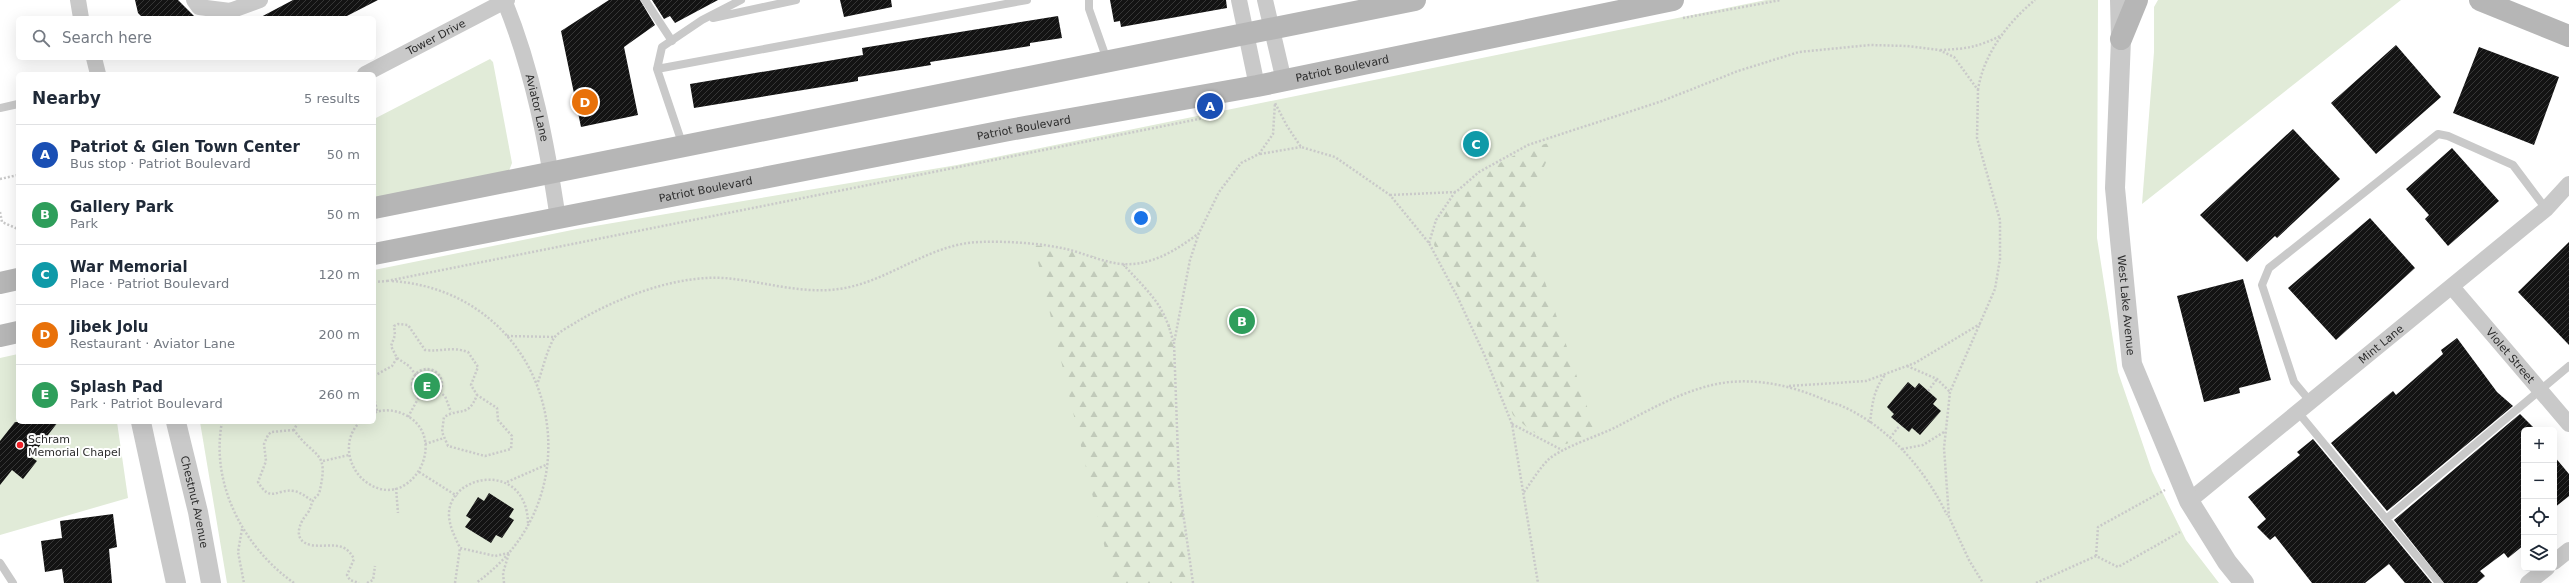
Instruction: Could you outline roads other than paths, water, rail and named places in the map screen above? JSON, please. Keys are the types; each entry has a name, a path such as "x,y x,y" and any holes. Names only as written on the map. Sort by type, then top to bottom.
{"main road":[{"path":"376,208 551,174 1246,32 1415,0"},
{"path":"2121,39 2137,0"},
{"path":"2480,0 2569,36"},
{"name":"Patriot Boulevard","path":"376,254 1010,130 1257,86 1283,91 1674,10"},
{"path":"0,283 16,279"},
{"path":"0,336 16,332"}],"street":[{"path":"194,0 200,8 230,11 260,0"},
{"name":"Tower Drive","path":"369,72 505,0"},
{"name":"Aviator Lane","path":"505,0 514,23 530,78 546,143 558,219"},
{"path":"1239,0 1257,86"},
{"path":"1265,0 1272,28 1283,91"},
{"name":"West Lake Avenue","path":"2120,0 2121,39 2115,188 2132,364 2189,501 2227,562 2244,583"},
{"path":"87,60 90,72"},
{"path":"94,60 98,72"},
{"name":"Mint Lane","path":"2189,501 2310,400 2452,287 2546,209 2569,184"},
{"name":"Violet Street","path":"2452,287 2569,424"},
{"path":"141,424 176,583"},
{"name":"Chestnut Avenue","path":"176,424 198,512 211,583"},
{"path":"2557,560 2569,550"},
{"path":"2528,583 2543,571"}],"lane":[{"path":"645,0 672,41"},
{"path":"684,147 657,69 662,47 702,20 741,0"},
{"path":"702,20 796,0"},
{"path":"657,69 1027,0"},
{"path":"1089,0 1089,9 1107,60"},
{"path":"0,108 16,104"},
{"path":"2310,400 2294,382 2262,285 2269,268 2438,134 2455,139 2513,165 2546,209"},
{"path":"2386,519 2569,366"},
{"path":"2297,411 2439,583"},
{"path":"0,564 13,583"}],"place":[{"name":"Jibek Jolu","path":"585,102"},
{"name":"Patriot & Glen Town Center","path":"1210,106"},
{"name":"War Memorial","path":"1476,144"},
{"name":"Gallery Park","path":"1242,321"},
{"name":"Splash Pad","path":"427,386"},
{"name":"Schram Memorial Chapel","path":"20,445"}]}
